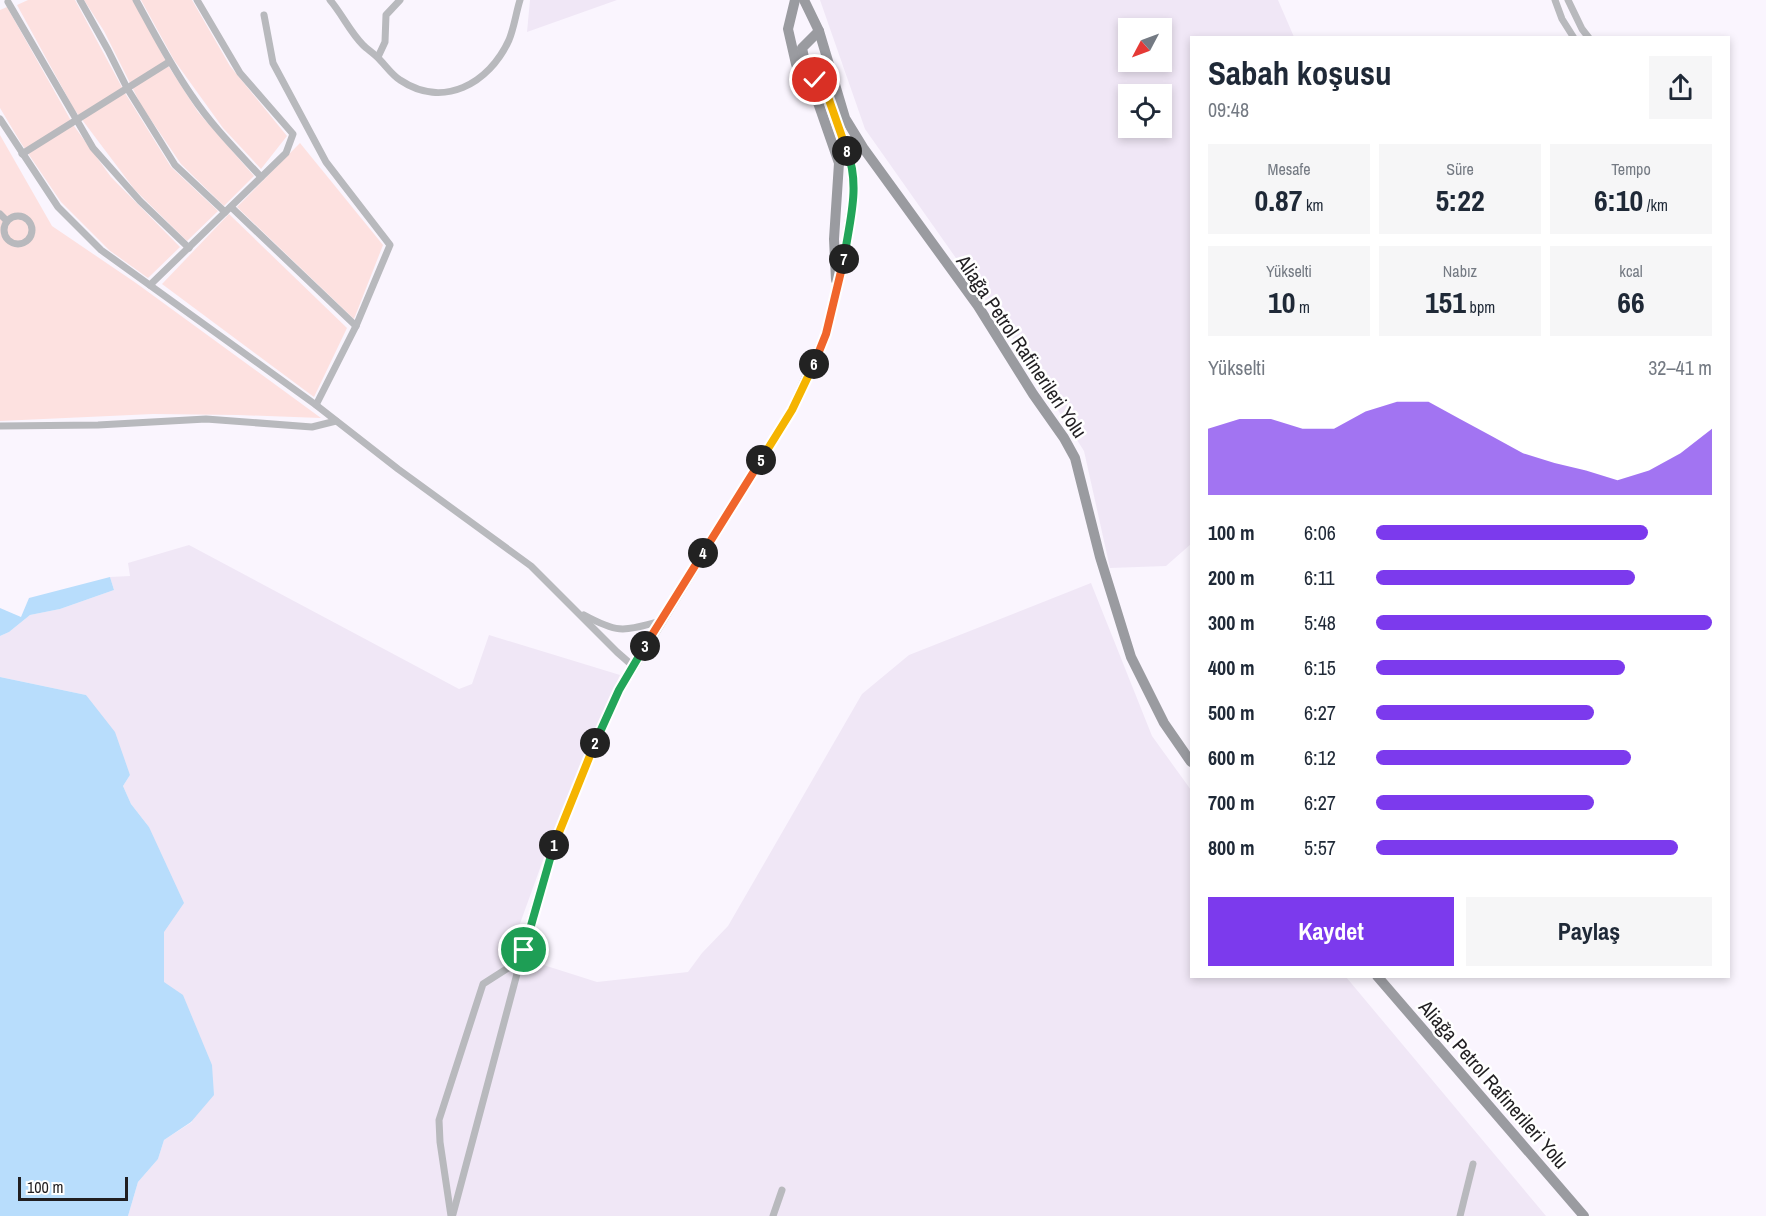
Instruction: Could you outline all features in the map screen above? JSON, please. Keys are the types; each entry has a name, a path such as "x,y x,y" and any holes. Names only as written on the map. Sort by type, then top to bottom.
{"street":[{"path":"80,0 127,88 175,165 356,326"},
{"path":"136,0 193,98 220,134 261,177"},
{"path":"150,285 286,153 293,134 240,73 197,0"},
{"path":"330,0 363,45 399,79 419,89 448,93 479,79 493,65 509,40 520,0"},
{"path":"378,57 385,42 386,15 400,0"},
{"path":"451,1216 554,844 600,730 633,666 792,410 826,334 843,266 854,193 851,160 840,147 827,111 799,73 788,29 795,0"},
{"name":"Aliağa Petrol Rafinerileri Yolu","path":"804,0 819,31 845,118 864,149 978,306 1075,458 1100,557 1131,657 1164,723 1190,761"},
{"path":"1555,0 1562,19 1573,36"},
{"path":"1568,0 1587,36"},
{"path":"0,5 10,1 93,148 140,201 189,248"},
{"path":"264,15 273,63 326,162 390,245 356,326 316,405"},
{"path":"819,31 802,48 808,74 827,94 827,111"},
{"path":"22,154 170,62"},
{"path":"0,119 58,207 101,250 316,405 398,469 514,554 546,580 633,666"},
{"path":"836,289 834,239 840,147"},
{"path":"0,214 7,221"},
{"path":"14,216 27,220 32,228 30,237 18,244 9,241 3,229 7,221 14,216"},
{"path":"0,426 98,425 206,419 312,427 336,421"},
{"path":"578,612 604,625 625,631 661,621"},
{"path":"451,1216 439,1120 483,984 508,968 522,955"},
{"name":"Aliağa Petrol Rafinerileri Yolu","path":"1379,978 1584,1216"},
{"path":"1460,1216 1473,1164"},
{"path":"773,1216 782,1190"}],"shaded area":[{"path":"28,0 75,0 125,93 171,167 218,211 187,241 135,190 74,109 17,5"},
{"path":"84,0 133,0 169,67 198,112 254,176 224,206 181,164 141,105 104,31"},
{"path":"141,0 192,0 230,66 287,136 261,169 223,128 174,60"},
{"path":"530,0 617,0 527,32"},
{"path":"820,0 1278,0 1294,36 1190,36 1190,545 1166,566 1110,568 1084,451 1013,339 865,129"},
{"path":"7,7 74,126 111,177 180,247 148,278 109,250 61,202 0,108 0,10"},
{"path":"0,135 52,226 136,283 321,418 153,414 0,421"},
{"path":"300,143 383,245 354,319 237,207"},
{"path":"229,214 347,328 314,397 162,284"},
{"path":"189,545 459,689 472,684 489,635 620,675 551,838 509,954 597,982 688,972 702,953 728,926 862,694 909,655 1091,583 1152,736 1190,789 1190,978 1347,978 1546,1216 128,1216 138,1182 158,1159 164,1140 192,1122 164,982 164,932 149,827 131,804 123,786 130,775 86,695 0,677 0,636 9,632 30,615 60,609 114,590 110,577 130,576 128,563"}],"water":[{"path":"110,577 114,590 60,609 30,615 9,632 0,636 0,608 21,617 29,598"},
{"path":"0,677 86,695 115,732 130,775 123,786 131,804 149,827 184,903 164,932 164,982 183,995 212,1065 214,1095 191,1122 164,1140 158,1159 138,1182 128,1216 0,1216"}],"route":[{"path":"524,950 554,844 619,690 792,410 826,334 843,266 854,193 851,160 827,94 815,80"}]}
